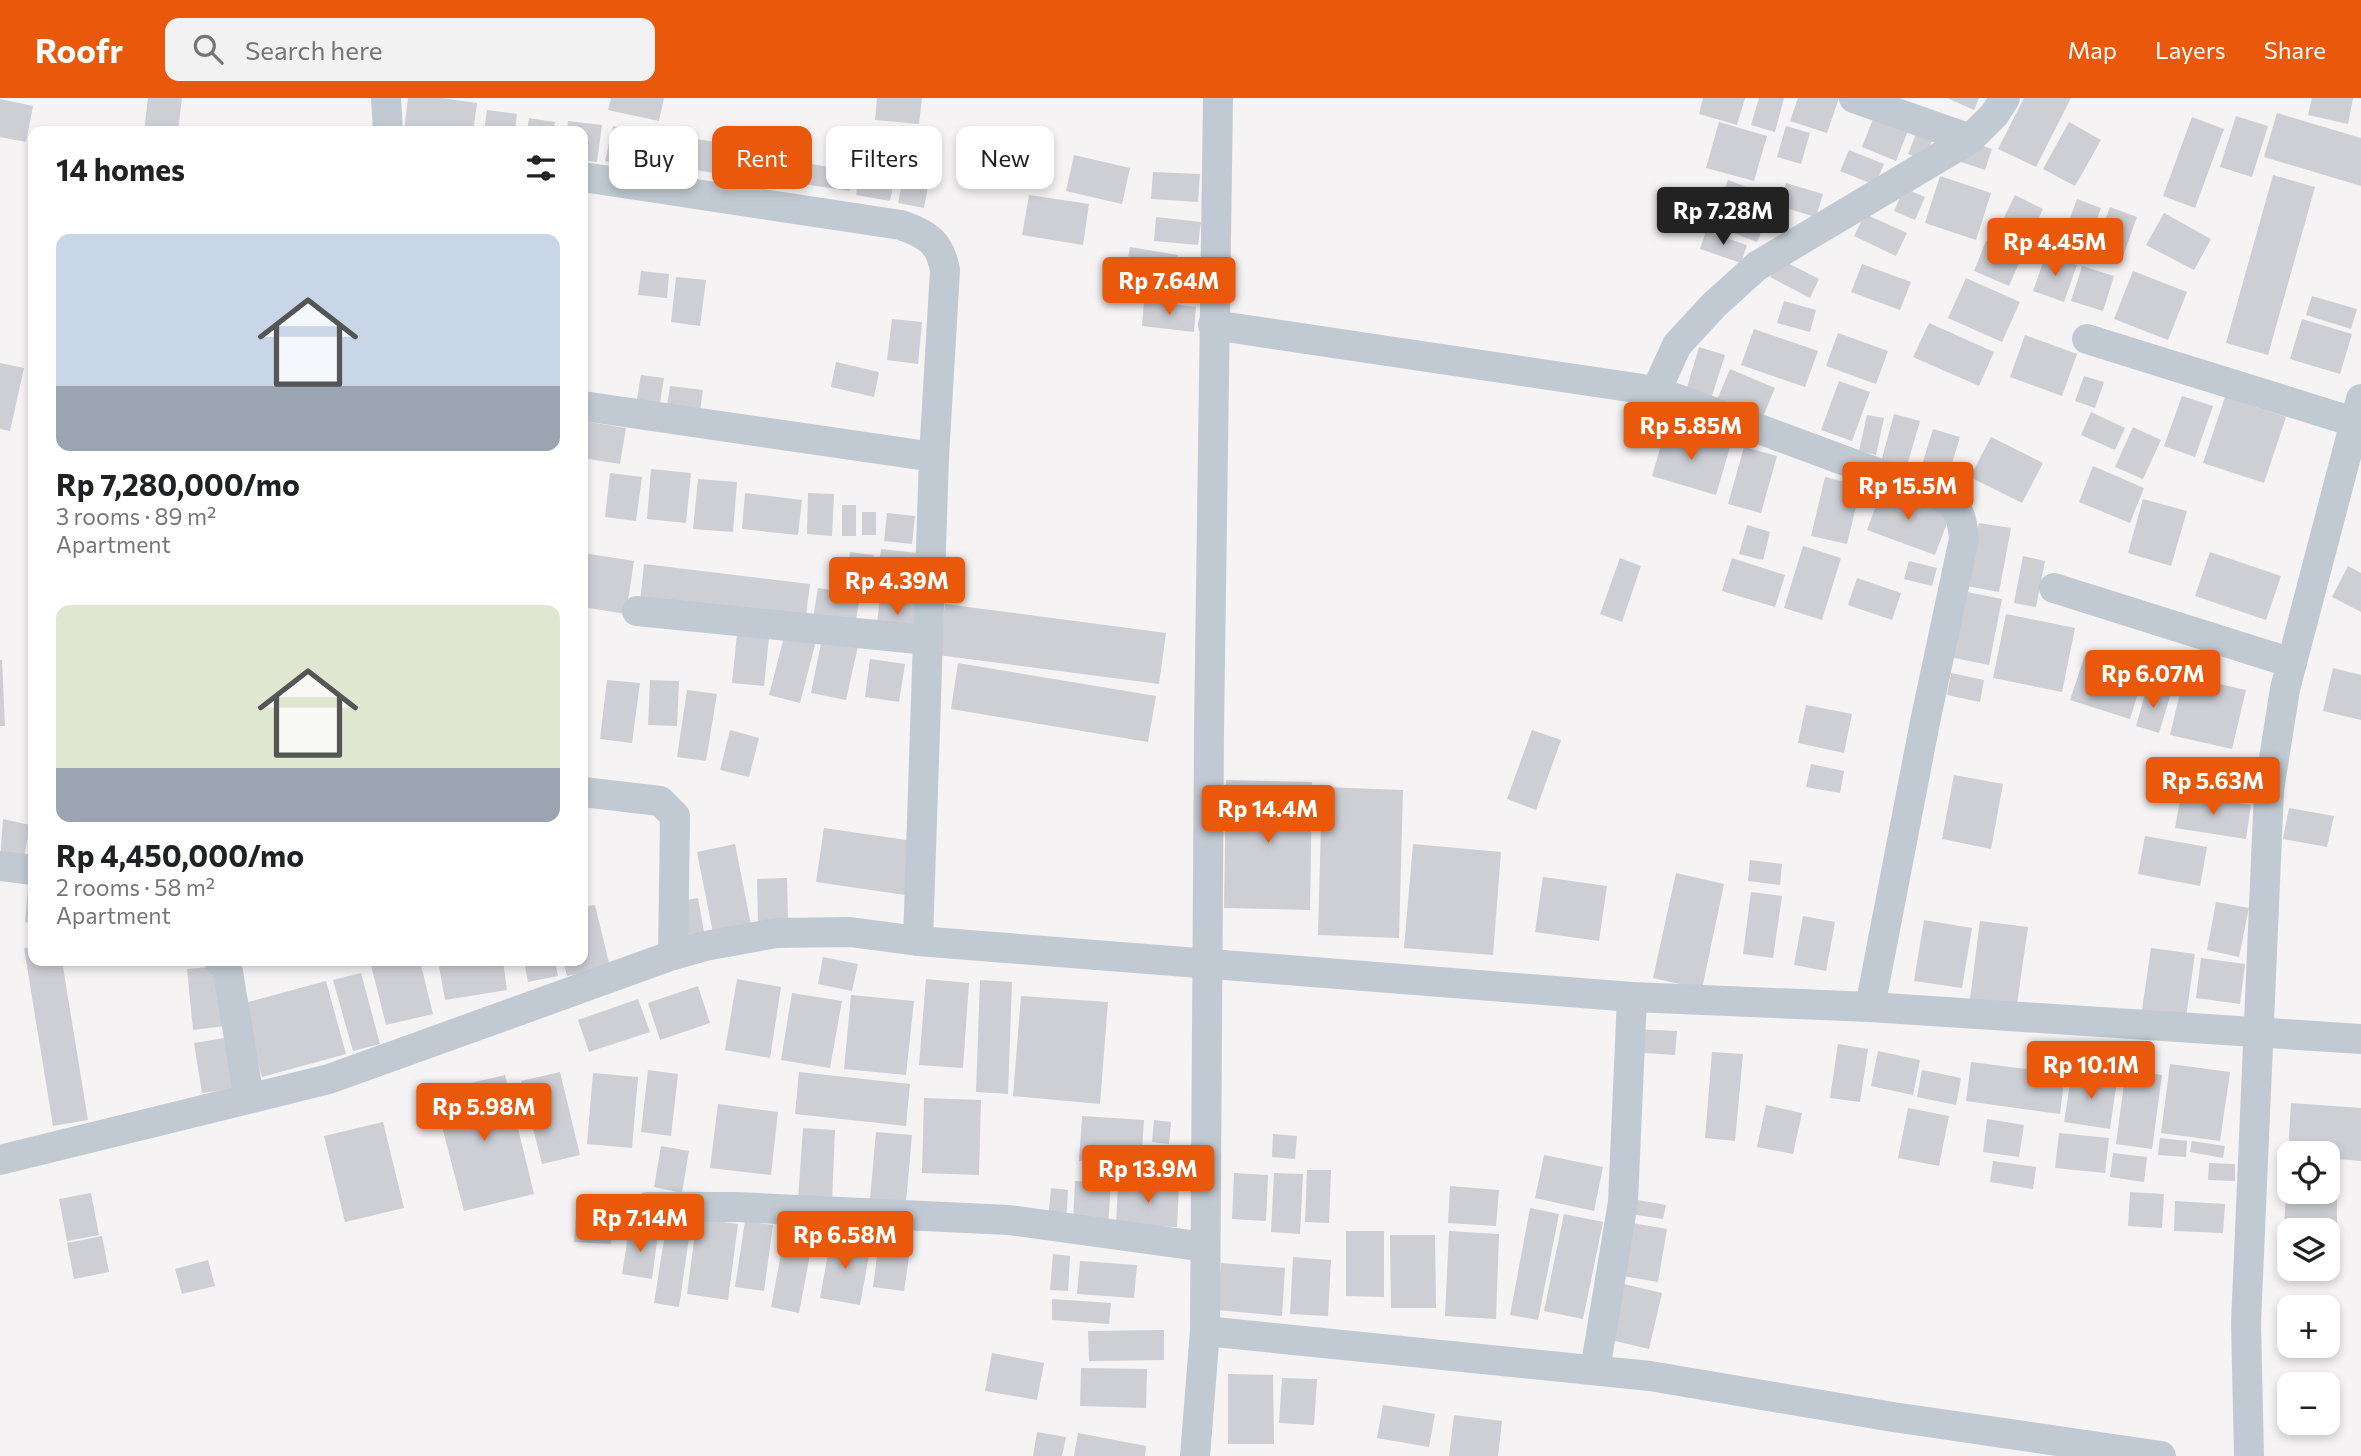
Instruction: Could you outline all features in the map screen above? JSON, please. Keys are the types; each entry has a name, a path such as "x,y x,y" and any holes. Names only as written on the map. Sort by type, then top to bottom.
{"street":[{"path":"386,98 388,126"},
{"path":"1195,1456 1205,1331 1213,325 1219,98"},
{"path":"1854,98 1970,139"},
{"path":"1656,391 1677,345 1714,305 1758,266 1970,139 1994,115 2005,98"},
{"path":"588,178 901,225 934,240 942,255 945,270 934,457 918,941"},
{"path":"1213,325 1656,391 1940,496 1955,505 1963,522 1964,540 1925,722 1870,1007"},
{"path":"2087,339 2358,410 2292,663 2269,790 2261,1032 2246,1323 2249,1456"},
{"path":"588,407 934,457"},
{"path":"2054,588 2292,663"},
{"path":"637,611 927,640"},
{"path":"588,793 660,801 675,817 673,955"},
{"path":"0,866 28,869"},
{"path":"0,1160 330,1079 673,955 776,933 850,932 918,941 1632,997 1870,1007 2361,1039"},
{"path":"225,966 249,1098"},
{"path":"1595,1370 1623,1202 1632,997"},
{"path":"648,1207 737,1207 1009,1220 1205,1247"},
{"path":"1205,1331 1650,1376 1893,1417 2161,1456"}],"building":[{"path":"148,98 182,98 179,126 145,126"},
{"path":"408,98 440,98 477,103 474,126 405,126"},
{"path":"611,98 664,98 659,121 608,110"},
{"path":"877,98 922,98 919,124 875,120"},
{"path":"1703,98 1745,98 1737,125 1699,114"},
{"path":"1759,98 1784,98 1775,132 1751,125"},
{"path":"1798,98 1839,98 1827,133 1790,121"},
{"path":"1947,98 1979,98 1974,110"},
{"path":"2024,98 2071,98 2036,167 1998,149"},
{"path":"2312,98 2353,98 2348,124 2308,115"},
{"path":"0,99 33,106 26,142 0,137"},
{"path":"1877,109 1911,123 1896,161 1862,147"},
{"path":"487,110 517,114 516,126 485,126"},
{"path":"2277,113 2361,138 2361,186 2264,157"},
{"path":"2236,116 2268,126 2252,177 2220,167"},
{"path":"2192,117 2224,129 2195,208 2163,196"},
{"path":"529,118 555,122 554,126 528,126"},
{"path":"568,121 602,125 597,162 588,161 588,126 568,126"},
{"path":"1719,122 1767,136 1754,181 1706,168"},
{"path":"2069,122 2101,140 2075,186 2043,169"},
{"path":"1786,126 1810,133 1801,164 1777,157"},
{"path":"1918,129 1934,135 1925,160 1908,154"},
{"path":"698,139 712,141 712,173 698,170"},
{"path":"1968,141 1992,149 1985,170 1961,162"},
{"path":"609,144 609,162 605,161"},
{"path":"1849,150 1884,164 1875,185 1840,171"},
{"path":"1074,155 1130,168 1122,204 1066,191"},
{"path":"812,164 826,166 826,187 812,185"},
{"path":"1153,172 1200,174 1198,202 1151,199"},
{"path":"2273,175 2315,187 2268,355 2226,343"},
{"path":"1940,176 1991,193 1976,240 1925,223"},
{"path":"1728,180 1775,198 1757,242 1710,224"},
{"path":"1786,183 1823,194 1816,217 1779,206"},
{"path":"1904,188 1925,197 1915,220 1894,211"},
{"path":"857,189 892,189 890,201 856,195"},
{"path":"901,189 928,189 924,208 898,203"},
{"path":"1029,195 1089,204 1083,245 1022,235"},
{"path":"2015,195 2043,209 2022,250 1995,236"},
{"path":"2077,199 2101,208 2090,238 2066,229"},
{"path":"2110,207 2137,217 2123,256 2096,246"},
{"path":"2164,213 2211,239 2194,270 2146,245"},
{"path":"1865,214 1907,233 1896,256 1854,236"},
{"path":"1156,217 1201,222 1198,245 1154,241"},
{"path":"1706,231 1747,245 1741,263 1700,249"},
{"path":"1986,241 2022,256 2009,286 1974,271"},
{"path":"1130,247 1178,255 1171,295 1123,287"},
{"path":"2046,254 2077,265 2064,302 2033,291"},
{"path":"1780,259 1819,279 1810,298 1770,277"},
{"path":"1862,264 1911,282 1900,310 1851,292"},
{"path":"2082,266 2114,276 2103,311 2071,301"},
{"path":"641,271 669,274 667,298 638,295"},
{"path":"2133,271 2187,292 2168,340 2114,319"},
{"path":"676,277 706,280 700,326 671,322"},
{"path":"1966,278 2020,302 2002,342 1948,318"},
{"path":"2312,296 2357,309 2351,329 2306,315"},
{"path":"1144,301 1196,307 1194,332 1142,326"},
{"path":"1784,301 1816,310 1810,332 1777,323"},
{"path":"892,319 922,322 918,364 887,360"},
{"path":"2302,319 2352,334 2340,374 2290,359"},
{"path":"1929,323 1994,352 1979,386 1913,357"},
{"path":"1754,329 1818,351 1805,387 1741,365"},
{"path":"1838,333 1888,351 1876,384 1826,366"},
{"path":"2025,335 2077,354 2062,396 2010,377"},
{"path":"1699,347 1725,355 1711,399 1686,391"},
{"path":"836,362 879,372 874,397 831,387"},
{"path":"0,363 24,368 10,431 0,429"},
{"path":"1730,369 1775,388 1762,419 1717,400"},
{"path":"641,375 664,378 659,409 636,405"},
{"path":"2084,376 2104,382 2095,408 2075,401"},
{"path":"1839,381 1870,392 1852,441 1821,430"},
{"path":"670,386 703,390 699,418 666,413"},
{"path":"2182,396 2213,406 2195,457 2164,446"},
{"path":"2225,397 2286,417 2264,483 2203,463"},
{"path":"2091,412 2125,428 2115,450 2081,435"},
{"path":"1894,414 1920,421 1906,469 1881,462"},
{"path":"1867,415 1884,418 1876,455 1859,451"},
{"path":"588,422 626,428 620,464 588,459"},
{"path":"2133,427 2161,440 2143,479 2115,467"},
{"path":"1666,428 1730,447 1716,495 1652,476"},
{"path":"1933,429 1960,437 1945,486 1918,478"},
{"path":"1991,437 2043,463 2022,503 1970,477"},
{"path":"1744,447 1777,456 1761,513 1728,504"},
{"path":"2093,466 2144,488 2130,523 2079,502"},
{"path":"651,469 691,473 686,523 647,519"},
{"path":"610,473 642,477 636,521 605,517"},
{"path":"1825,477 1861,486 1847,544 1811,536"},
{"path":"698,479 737,482 733,532 693,529"},
{"path":"1882,490 1950,515 1935,555 1867,530"},
{"path":"745,493 802,500 798,535 742,529"},
{"path":"808,493 834,494 832,536 807,534"},
{"path":"2143,499 2187,511 2171,566 2128,553"},
{"path":"842,505 856,505 856,536 842,536"},
{"path":"862,512 876,512 876,535 862,535"},
{"path":"887,513 915,516 912,544 884,541"},
{"path":"1979,523 2011,528 1999,592 1967,586"},
{"path":"1747,525 1770,532 1763,560 1739,554"},
{"path":"1803,546 1841,558 1822,620 1784,608"},
{"path":"881,549 918,553 914,586 876,581"},
{"path":"850,552 874,555 871,579 847,576"},
{"path":"2210,552 2281,576 2266,620 2195,596"},
{"path":"588,554 634,561 626,614 588,608"},
{"path":"2023,556 2045,561 2036,607 2014,603"},
{"path":"1620,558 1641,566 1622,622 1600,614"},
{"path":"1732,558 1785,575 1775,607 1722,591"},
{"path":"1909,561 1937,568 1932,586 1904,579"},
{"path":"644,564 810,584 805,623 640,602"},
{"path":"2348,566 2361,573 2361,612 2332,597"},
{"path":"1857,578 1901,593 1892,620 1848,605"},
{"path":"818,588 860,595 855,625 813,618"},
{"path":"1962,591 2002,599 1989,665 1949,657"},
{"path":"880,597 918,602 913,637 876,633"},
{"path":"945,604 1166,633 1159,684 938,655"},
{"path":"2006,614 2075,628 2062,692 1993,678"},
{"path":"785,633 816,641 800,703 769,695"},
{"path":"737,634 769,638 764,686 732,683"},
{"path":"822,638 858,646 846,700 811,693"},
{"path":"2085,655 2144,674 2130,719 2070,700"},
{"path":"870,659 905,664 899,702 865,697"},
{"path":"2,660 5,726 0,726"},
{"path":"958,663 1156,696 1148,742 951,709"},
{"path":"2333,668 2361,675 2361,720 2323,711"},
{"path":"1951,673 1984,680 1980,702 1947,695"},
{"path":"2184,676 2246,690 2232,749 2170,735"},
{"path":"607,680 640,683 632,743 600,739"},
{"path":"650,680 679,681 677,726 648,725"},
{"path":"2147,687 2171,693 2159,733 2136,726"},
{"path":"687,690 717,694 706,761 677,757"},
{"path":"1806,705 1852,714 1844,753 1798,743"},
{"path":"730,730 759,738 749,777 720,770"},
{"path":"1532,730 1561,740 1536,810 1507,799"},
{"path":"1811,764 1844,771 1840,793 1806,787"},
{"path":"1954,775 2003,784 1991,849 1942,839"},
{"path":"1226,780 1312,782 1310,910 1224,908"},
{"path":"1322,787 1403,790 1399,938 1318,935"},
{"path":"2181,794 2251,805 2246,839 2175,828"},
{"path":"2289,808 2334,816 2327,847 2283,839"},
{"path":"3,819 28,825 23,863 0,859"},
{"path":"824,828 913,841 905,895 816,882"},
{"path":"2145,836 2207,847 2200,886 2138,874"},
{"path":"735,844 751,925 713,933 697,852"},
{"path":"1413,844 1501,852 1493,955 1404,948"},
{"path":"1750,860 1782,864 1780,885 1748,881"},
{"path":"1676,873 1724,884 1702,989 1653,978"},
{"path":"1543,877 1607,886 1599,941 1535,932"},
{"path":"787,878 788,921 758,921 757,879"},
{"path":"28,888 28,922 25,922"},
{"path":"1751,892 1782,896 1773,958 1743,954"},
{"path":"698,898 705,937 688,940 681,901"},
{"path":"2216,902 2249,908 2239,957 2207,950"},
{"path":"595,905 610,967 567,976 564,966 588,966 588,906"},
{"path":"1803,916 1835,922 1826,971 1794,965"},
{"path":"1924,920 1972,928 1962,988 1914,981"},
{"path":"1980,921 2028,927 2017,1004 1970,999"},
{"path":"24,948 28,948 28,966 63,966 88,1120 53,1126"},
{"path":"2151,948 2195,954 2186,1017 2142,1010"},
{"path":"823,957 858,964 852,991 818,984"},
{"path":"2201,958 2245,964 2240,1004 2196,998"},
{"path":"220,966 225,1026 193,1030 187,969"},
{"path":"371,966 421,966 433,1014 386,1025"},
{"path":"439,966 504,966 507,990 445,1000"},
{"path":"525,966 556,966 558,976 528,982"},
{"path":"361,973 380,1044 353,1051 333,980"},
{"path":"737,979 781,987 770,1058 725,1050"},
{"path":"926,979 969,983 963,1068 919,1065"},
{"path":"980,980 1012,982 1008,1094 976,1092"},
{"path":"326,981 346,1054 262,1077 241,1004"},
{"path":"698,986 710,1023 660,1040 648,1003"},
{"path":"792,993 842,1001 830,1068 781,1060"},
{"path":"851,995 914,1001 906,1075 844,1069"},
{"path":"1021,996 1108,1002 1100,1104 1013,1096"},
{"path":"638,999 650,1032 589,1052 578,1020"},
{"path":"1631,1029 1677,1031 1675,1055 1630,1052"},
{"path":"231,1037 239,1088 202,1093 194,1043"},
{"path":"1838,1044 1868,1049 1860,1102 1830,1098"},
{"path":"1878,1051 1920,1060 1913,1095 1871,1086"},
{"path":"1712,1052 1743,1054 1735,1141 1705,1138"},
{"path":"1971,1062 2065,1074 2060,1114 1966,1101"},
{"path":"2170,1064 2230,1072 2220,1141 2161,1133"},
{"path":"2126,1069 2162,1075 2152,1149 2116,1144"},
{"path":"648,1070 678,1074 671,1136 641,1132"},
{"path":"1922,1070 1961,1078 1956,1105 1917,1097"},
{"path":"560,1072 580,1155 542,1164 521,1081"},
{"path":"799,1072 910,1084 906,1126 795,1114"},
{"path":"2072,1072 2117,1080 2110,1129 2064,1122"},
{"path":"593,1073 638,1077 632,1148 587,1144"},
{"path":"505,1075 534,1194 464,1211 433,1092"},
{"path":"924,1098 981,1100 979,1175 922,1173"},
{"path":"2291,1103 2361,1108 2361,1161 2340,1159 2340,1141 2289,1141"},
{"path":"718,1104 778,1112 771,1175 710,1168"},
{"path":"1766,1105 1802,1113 1793,1154 1757,1147"},
{"path":"1908,1108 1949,1116 1939,1166 1898,1158"},
{"path":"1082,1116 1144,1120 1141,1165 1079,1161"},
{"path":"1987,1119 2024,1125 2019,1157 1983,1152"},
{"path":"1154,1120 1171,1122 1169,1144 1152,1142"},
{"path":"383,1122 404,1208 345,1222 324,1136"},
{"path":"803,1128 835,1130 832,1202 798,1200"},
{"path":"876,1132 912,1135 906,1202 870,1199"},
{"path":"2059,1133 2109,1138 2105,1173 2055,1168"},
{"path":"1273,1134 1297,1136 1295,1159 1272,1157"},
{"path":"2160,1138 2187,1141 2186,1157 2158,1155"},
{"path":"2192,1141 2225,1146 2223,1158 2190,1152"},
{"path":"661,1146 689,1151 682,1193 654,1187"},
{"path":"2113,1153 2147,1157 2144,1182 2110,1177"},
{"path":"1544,1155 1603,1167 1594,1211 1535,1198"},
{"path":"1993,1161 2036,1167 2033,1189 1990,1182"},
{"path":"2209,1163 2235,1164 2235,1181 2208,1180"},
{"path":"1307,1170 1331,1170 1329,1223 1305,1222"},
{"path":"1234,1173 1268,1175 1266,1221 1232,1219"},
{"path":"1274,1173 1303,1174 1300,1234 1271,1232"},
{"path":"1075,1181 1111,1183 1108,1225 1073,1223"},
{"path":"1118,1183 1179,1185 1177,1227 1116,1225"},
{"path":"1450,1186 1499,1190 1496,1226 1448,1223"},
{"path":"1051,1188 1068,1190 1066,1222 1048,1220"},
{"path":"2130,1192 2164,1194 2162,1228 2128,1226"},
{"path":"91,1193 99,1235 67,1241 59,1199"},
{"path":"1632,1199 1666,1205 1663,1219 1630,1214"},
{"path":"577,1201 615,1204 611,1244 574,1242"},
{"path":"2175,1201 2225,1204 2223,1233 2174,1231"},
{"path":"2285,1204 2337,1204 2337,1218 2285,1218"},
{"path":"1530,1208 1559,1214 1538,1320 1510,1315"},
{"path":"1564,1214 1603,1222 1583,1319 1544,1311"},
{"path":"697,1218 738,1224 728,1300 687,1294"},
{"path":"745,1221 773,1225 764,1291 735,1287"},
{"path":"1632,1223 1667,1229 1658,1282 1623,1276"},
{"path":"666,1227 690,1231 679,1307 654,1303"},
{"path":"786,1227 814,1233 799,1313 771,1307"},
{"path":"629,1230 658,1234 652,1279 622,1274"},
{"path":"1346,1231 1384,1231 1384,1297 1346,1296"},
{"path":"1449,1231 1499,1234 1496,1319 1445,1316"},
{"path":"880,1233 912,1237 904,1291 873,1287"},
{"path":"1390,1235 1435,1235 1436,1308 1391,1308"},
{"path":"102,1236 109,1272 74,1279 67,1243"},
{"path":"831,1237 871,1244 860,1305 820,1298"},
{"path":"1053,1254 1070,1256 1068,1291 1050,1290"},
{"path":"1293,1257 1331,1260 1328,1316 1290,1314"},
{"path":"208,1260 215,1286 182,1294 175,1269"},
{"path":"1080,1261 1137,1265 1134,1298 1077,1294"},
{"path":"1221,1263 1285,1268 1282,1316 1217,1310"},
{"path":"1624,1284 1662,1293 1649,1349 1611,1340"},
{"path":"1052,1299 1111,1303 1109,1324 1052,1320"},
{"path":"1164,1330 1164,1360 1089,1361 1088,1331"},
{"path":"992,1353 1044,1363 1037,1400 985,1391"},
{"path":"1081,1368 1147,1369 1146,1408 1080,1406"},
{"path":"1228,1374 1273,1375 1274,1444 1228,1444"},
{"path":"1282,1378 1317,1379 1314,1425 1279,1423"},
{"path":"1383,1405 1435,1414 1429,1447 1377,1438"},
{"path":"1454,1415 1502,1421 1498,1456 1449,1456"},
{"path":"1037,1432 1066,1437 1062,1456 1033,1456"},
{"path":"1078,1433 1146,1446 1145,1456 1074,1456"}]}
